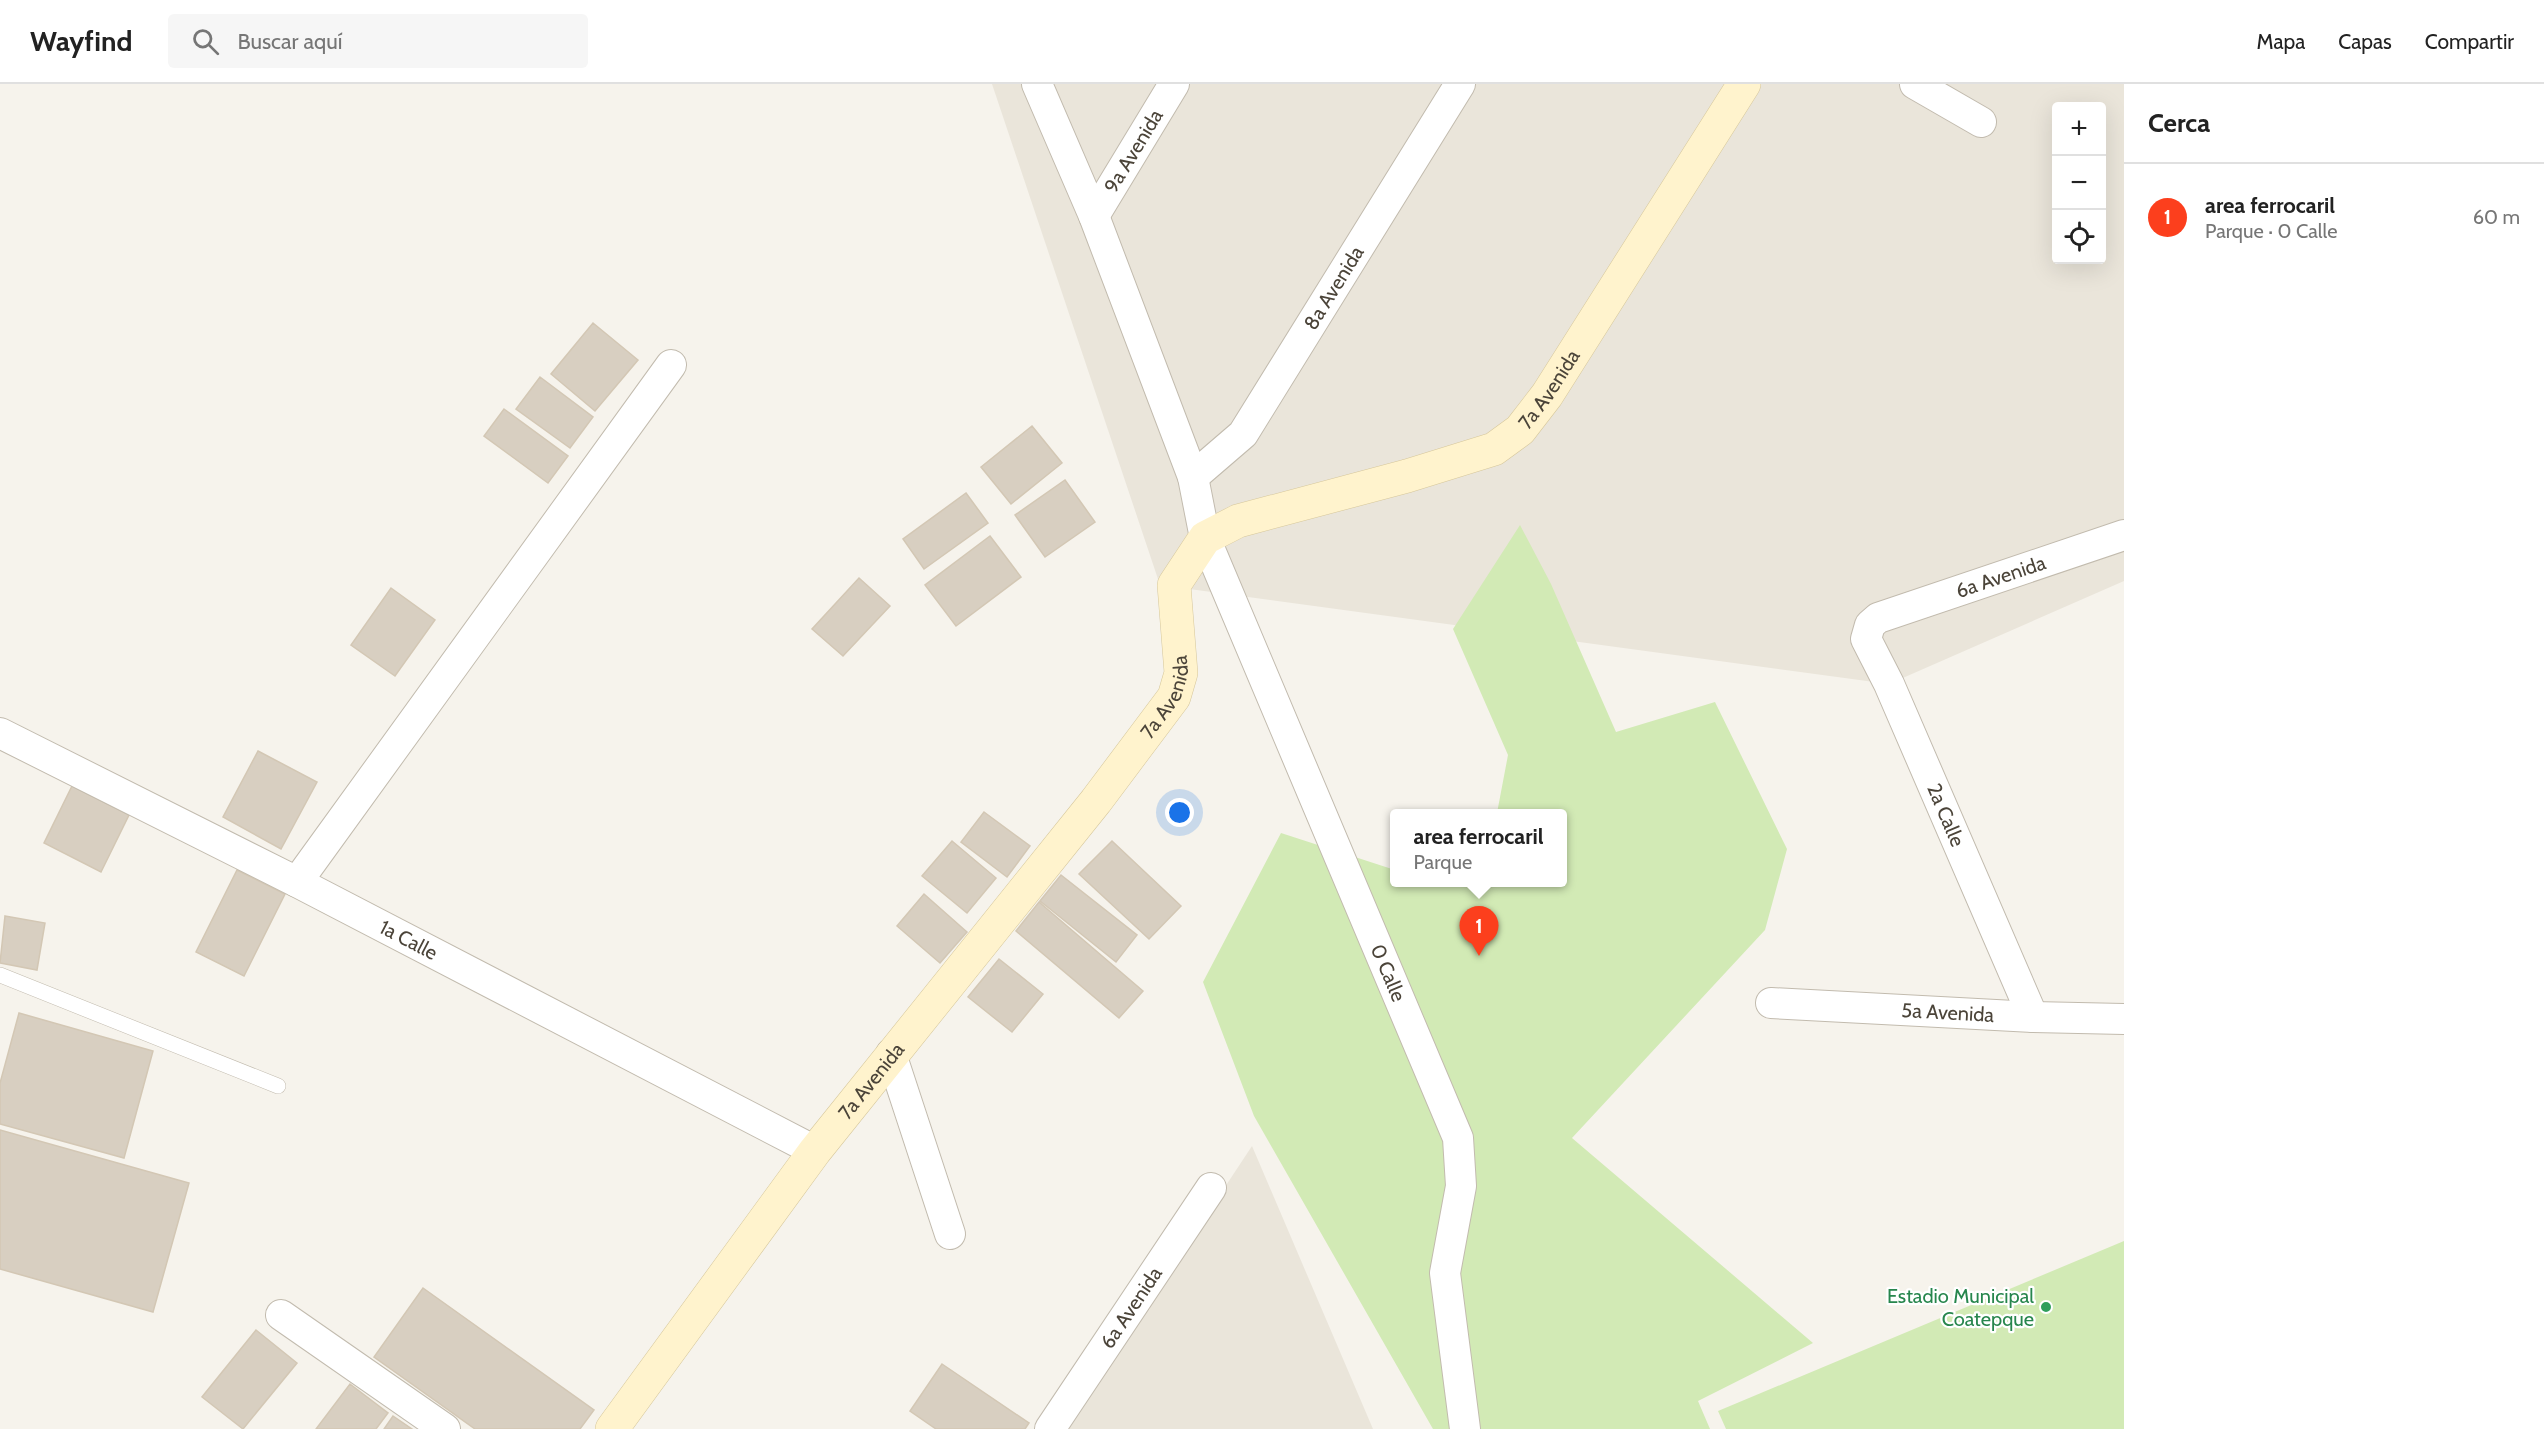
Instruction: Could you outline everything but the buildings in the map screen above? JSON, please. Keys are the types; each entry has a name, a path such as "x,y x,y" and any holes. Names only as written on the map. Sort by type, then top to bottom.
{"street":[{"name":"0 Calle","path":"1036,84 1094,216 1193,477 1206,538 1458,1138 1461,1186 1445,1273 1465,1429"},
{"name":"9a Avenida","path":"1094,216 1174,84"},
{"name":"8a Avenida","path":"1193,477 1243,434 1460,84"},
{"name":"7a Avenida","path":"612,1429 815,1151 1096,801 1174,697 1180,673 1174,585 1206,538 1238,521 1407,476 1494,449 1520,430 1547,395 1744,84"},
{"path":"1915,84 1981,122"},
{"path":"297,882 671,365"},
{"name":"6a Avenida","path":"1878,618 2124,535"},
{"name":"2a Calle","path":"1878,618 1870,625 1866,639 1889,684 2033,1017"},
{"name":"1a Calle","path":"0,733 297,882 815,1151"},
{"name":"5a Avenida","path":"1771,1003 2033,1017 2124,1019"},
{"path":"891,1054 950,1234"},
{"name":"6a Avenida","path":"1050,1429 1211,1188"},
{"path":"281,1315 445,1429"}],"lane":[{"path":"0,975 278,1086"}],"shaded area":[{"path":"992,84 2124,84 2124,581 1889,684 1160,585"},
{"path":"1252,1146 1373,1429 1065,1429"}],"green space":[{"path":"1520,525 1551,584 1616,732 1715,702 1787,849 1765,930 1572,1138 1813,1343 1698,1401 1710,1429 1433,1429 1254,1116 1203,982 1281,833 1390,868 1390,887 1567,887 1567,809 1498,809 1508,755 1453,629"},
{"name":"Estadio Municipal Coatepque","path":"2124,1241 2124,1429 1726,1429 1718,1411"}],"place":[{"name":"area ferrocaril","path":"1479,956"},
{"name":"Estadio Municipal Coatepque","path":"2046,1307"}]}
